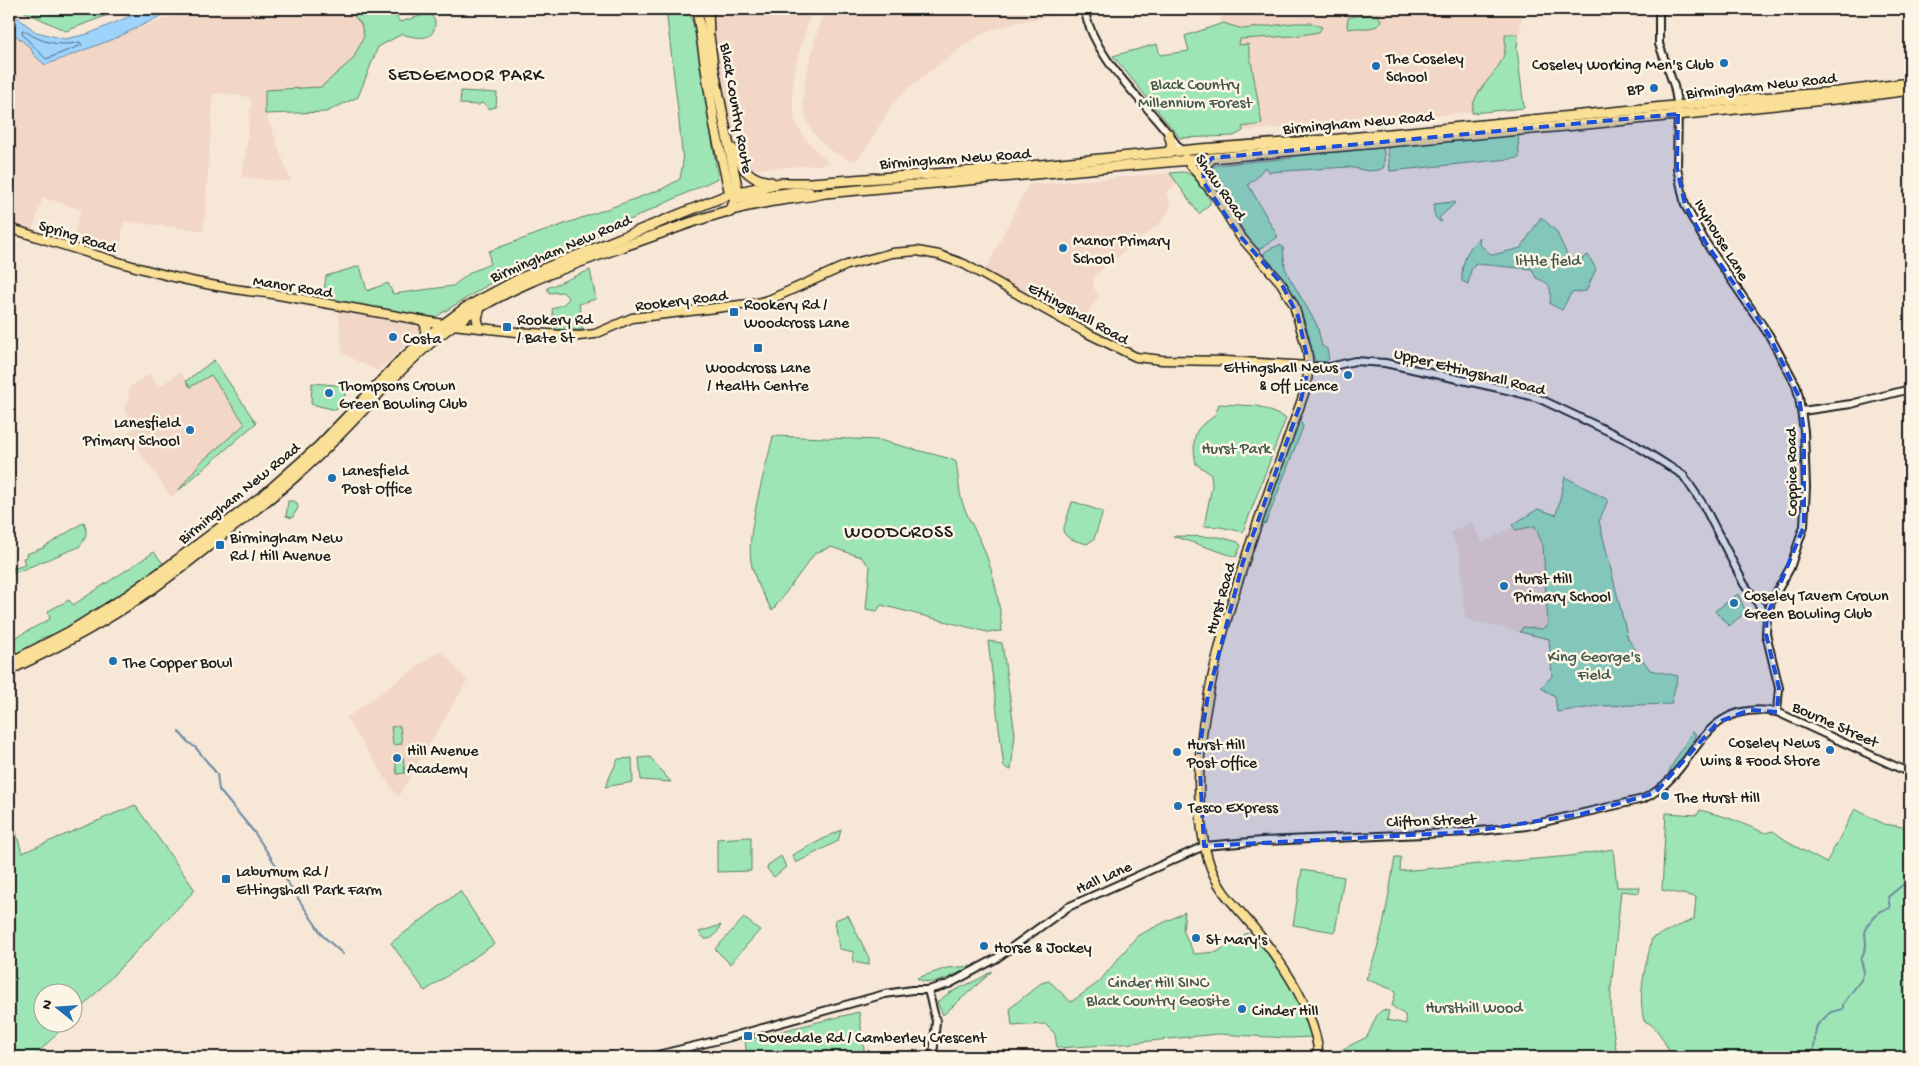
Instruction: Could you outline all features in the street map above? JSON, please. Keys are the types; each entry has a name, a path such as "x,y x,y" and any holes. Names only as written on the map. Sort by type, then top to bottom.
{"highway":[{"name":"Black Country Route","path":"697,9 714,128 735,195"},
{"name":"Black Country Route","path":"708,9 713,65 728,140 735,195"},
{"name":"Birmingham New Road","path":"1678,110 1735,100 1838,92 1910,83"},
{"name":"Birmingham New Road","path":"305,464 342,433 384,387 453,324 512,291 560,270 695,221 758,204 825,193 1212,158 1678,110 1859,96 1910,90"},
{"name":"Birmingham New Road","path":"9,670 71,635 132,597 203,550 269,499 305,464 385,376 443,324 473,303 521,278 735,195 780,183 811,183 989,170 1181,151 1518,126"},
{"path":"1169,134 1172,145 1169,152"},
{"path":"728,140 750,176 760,180 780,183"},
{"path":"1204,183 1203,168 1212,158"},
{"path":"730,212 735,195 758,198 796,192 825,193"},
{"path":"480,327 477,318 481,308"},
{"path":"423,321 426,326 425,339"},
{"name":"Birmingham New Road","path":"9,663 71,635"}],"main road":[{"name":"Shaw Road","path":"1181,151 1217,198 1240,236 1274,274 1287,292 1298,316 1309,366"},
{"name":"Spring Road","path":"9,228 140,267"},
{"name":"Ettingshall Road","path":"847,265 902,251 917,251 939,255 964,264 1084,332 1136,357 1162,360 1226,361 1309,366"},
{"name":"Rookery Road","path":"443,324 517,332 588,336 602,332 632,318 758,304 847,265"},
{"name":"Manor Road","path":"140,267 238,290 267,293 443,324"},
{"name":"Hurst Road","path":"1309,366 1306,388 1250,540 1226,616 1208,695 1199,752 1199,791 1204,846 1218,886 1228,901 1271,949 1288,974 1305,1006 1315,1031 1318,1057"}],"street":[{"name":"Shaw Road","path":"1084,9 1091,33 1107,60 1181,151"},
{"name":"Ivyhouse Lane","path":"1659,9 1659,44 1674,86 1678,110 1676,168 1686,205 1706,243 1769,336 1782,359 1796,385 1802,411"},
{"name":"Upper Ettingshall Road","path":"1309,366 1328,367 1356,361 1385,364 1503,389 1538,398 1629,441 1683,475 1704,506 1744,584 1767,616"},
{"path":"1802,411 1851,404 1910,389"},
{"name":"Coppice Road","path":"1767,616 1771,602 1790,568 1804,526 1806,487 1802,411"},
{"path":"1767,616 1766,634 1779,688 1777,712"},
{"name":"Clifton Street","path":"1204,846 1262,841 1469,832 1519,827 1643,799 1655,793 1676,774 1704,734 1718,722 1739,713 1756,710 1777,712"},
{"name":"Bourne Street","path":"1777,712 1910,773"},
{"name":"Hall Lane","path":"649,1057 885,994 928,990 949,984 975,971 1068,907 1204,846"},
{"path":"928,990 936,1021 933,1057"}],"highlighted area":[{"path":"1678,114 1677,168 1685,205 1706,243 1769,335 1799,397 1804,431 1804,526 1767,616 1766,634 1779,688 1777,712 1750,710 1718,722 1655,793 1582,814 1469,832 1204,846 1199,752 1208,695 1243,562 1299,408 1309,366 1298,316 1281,283 1240,236 1204,183 1203,168 1212,158"}],"shaded area":[{"path":"198,9 391,9 402,34 378,47 358,97 326,112 266,114 291,182 241,177 245,161 251,104 250,97 220,93 213,95 204,231 124,221 119,257 71,243 81,210 43,197 32,231 9,223 9,31 44,56"},
{"path":"713,9 812,9 796,62 792,95 795,120 804,138 829,163 752,169 736,146 715,45"},
{"path":"875,9 1075,9 1075,13 1023,21 996,28 973,39 908,88 891,106 857,160 850,160 828,149 813,133 807,121 803,105 804,84 821,18"},
{"name":"The Coseley School","path":"1218,9 1523,9 1517,49 1524,108 1243,131 1226,33"},
{"name":"Manor Primary School","path":"1170,173 1178,184 1166,192 1171,204 1168,212 1159,224 1095,275 1093,286 1099,296 1083,323 985,271 1028,185"},
{"path":"338,311 421,326 422,330 378,371 343,354"},
{"name":"Lanesfield Primary School","path":"214,360 256,423 171,497 127,433 136,427 124,409 129,396 129,388 150,374 159,387 180,372 186,381"},
{"name":"Hurst Hill Primary School","path":"1472,522 1483,543 1514,526 1541,525 1549,639 1465,619 1460,553 1451,532"},
{"name":"Hill Avenue Academy","path":"439,651 448,658 467,681 398,797 346,718"}],"green space":[{"path":"19,9 123,9 66,31"},
{"path":"348,9 391,9 400,22 430,13 435,21 434,28 429,36 413,37 402,34 378,47 358,97 326,112 265,114 265,90 321,87 353,59 364,36 361,24"},
{"path":"511,9 566,9 538,14"},
{"path":"666,9 688,9 695,29 718,178 556,255 512,270 434,318 323,300 326,276 360,266 367,291 388,283 393,294 453,286 471,272 490,264 489,251 662,189 680,179 683,162"},
{"path":"1377,14 1381,20 1379,25 1375,27 1349,29 1347,27 1348,18"},
{"name":"Black Country Millennium Forest","path":"1223,23 1243,29 1294,23 1311,23 1322,27 1319,32 1294,36 1240,39 1239,45 1248,44 1262,124 1242,127 1243,131 1234,136 1180,138 1113,56 1157,44 1160,55 1189,51 1185,36"},
{"path":"1505,34 1518,34 1517,49 1524,108 1472,113 1476,97 1501,62 1505,49"},
{"path":"461,91 497,93 496,107 488,109 486,105 481,103 479,105 460,104"},
{"path":"1518,130 1519,158 1390,171 1387,143"},
{"path":"1382,145 1384,167 1379,170 1368,171 1348,167 1269,172 1267,168 1264,168 1248,184 1278,237 1260,249 1255,248 1209,179 1209,170 1216,165 1291,158 1299,152"},
{"path":"1182,172 1195,178 1210,200 1210,204 1199,214 1170,173"},
{"path":"1455,203 1439,218 1442,222 1439,221 1434,212 1434,204"},
{"name":"little field","path":"1541,217 1556,231 1572,265 1588,255 1596,269 1586,291 1571,293 1562,310 1550,304 1548,284 1536,278 1532,269 1476,264 1471,270 1468,284 1462,281 1466,257 1475,241 1480,237 1479,244 1492,255 1521,248"},
{"path":"1280,245 1283,247 1285,267 1288,275 1317,325 1322,346 1327,349 1329,359 1325,362 1316,362 1301,311 1286,282 1264,257 1264,253 1269,249"},
{"path":"590,270 596,299 579,304 583,330 556,330 552,309 562,305 569,299 563,292 549,293 547,288"},
{"path":"214,360 256,423 178,491 200,463 245,424 211,375 190,387 186,381"},
{"name":"Thompsons Crown Green Bowling Club","path":"312,383 347,386 344,399 336,410 311,404"},
{"name":"Hurst Park","path":"1219,404 1258,406 1286,418 1243,532 1204,526 1212,486 1211,474 1196,464 1195,438 1202,425 1215,415"},
{"path":"1299,417 1303,427 1266,523 1257,526"},
{"path":"773,436 879,440 951,459 956,462 962,501 984,549 994,579 1002,631 987,632 881,605 877,611 866,609 870,567 861,557 831,547 815,553 772,611 754,575 750,549 757,499"},
{"name":"King George's Field","path":"1565,477 1608,500 1599,521 1628,639 1650,670 1678,676 1671,704 1599,706 1557,712 1555,696 1541,688 1552,676 1549,639 1520,632 1523,627 1542,629 1548,625 1543,546 1535,526 1516,530 1512,525 1538,509 1556,515"},
{"path":"288,501 297,503 298,508 292,518 286,516"},
{"path":"1072,502 1103,512 1094,539 1087,544 1070,538 1063,531"},
{"path":"84,522 86,536 79,547 9,575 9,570 25,565 23,558 27,557 26,554 43,548"},
{"path":"1173,536 1220,537 1238,542 1241,546 1236,557"},
{"path":"154,552 165,566 63,631 42,638 32,647 9,658 9,641 50,619 48,611 69,600 73,605"},
{"name":"Coseley Tavern Crown Green Bowling Club","path":"1738,594 1746,612 1729,626 1715,611"},
{"path":"988,641 1002,643 1015,734 1011,770 1004,767"},
{"path":"400,726 402,744 393,745 391,727"},
{"path":"1692,732 1696,734 1685,755 1668,775 1671,767"},
{"path":"403,757 405,773 397,774 395,758"},
{"path":"650,757 671,782 641,780 639,758"},
{"path":"632,758 633,782 605,787 618,759"},
{"path":"135,805 195,890 82,1008 82,984 32,984 32,1034 56,1034 34,1057 9,1057 9,827 14,825 22,853"},
{"path":"1855,809 1884,824 1910,828 1910,1057 1672,1057 1657,1031 1644,1021 1641,1000 1643,979 1652,938 1694,919 1696,897 1662,890 1666,813 1697,815 1700,810 1729,818 1765,833 1773,831 1793,845 1826,863"},
{"path":"841,830 838,841 796,863 792,855"},
{"path":"751,837 751,871 717,872 717,839"},
{"name":"Hursthill Wood","path":"1613,849 1617,887 1640,887 1639,893 1621,891 1611,989 1611,1014 1617,1057 1327,1057 1367,1037 1377,1015 1382,1010 1389,1011 1387,1020 1406,1024 1405,1015 1392,1006 1396,991 1366,979 1381,934 1395,857 1401,857 1400,871 1570,856"},
{"path":"781,856 786,867 774,877 767,869 768,865"},
{"path":"1302,870 1344,877 1335,932 1293,925"},
{"path":"460,891 494,944 425,991 391,943"},
{"name":"Cinder Hill SINC Black Country Geosite","path":"1185,912 1183,930 1194,954 1217,952 1247,933 1270,953 1292,989 1312,1037 1289,1038 1217,1034 1122,1044 1057,1048 1055,1034 1045,1024 1012,1026 1010,1008 1041,983 1049,981 1071,1002 1099,982 1137,936"},
{"path":"848,915 869,958 869,965 853,962 854,952 839,949 835,920"},
{"path":"744,918 760,930 730,964 715,949"},
{"path":"721,925 715,935 708,939 705,939 699,932"},
{"path":"973,966 938,981 924,981 917,978 947,968"},
{"path":"992,971 943,1015 937,1002 949,993"},
{"path":"859,1012 865,1057 747,1057 745,1040"}],"water":[{"path":"147,9 181,9 167,13 116,38 45,65 33,54 31,48 9,30 9,11 36,32 65,39 88,34"}],"waterway":[{"path":"179,732 196,748 217,774 219,790 254,832 323,936 343,954"},
{"path":"1810,1057 1814,1048 1818,1024 1831,1012 1843,1009 1843,1004 1861,980 1864,972 1861,960 1866,946 1865,930 1867,926 1880,911 1890,908 1888,897 1905,883 1910,868"}],"place":[{"name":"Coseley Working Men's Club","path":"1724,63"},
{"name":"The Coseley School","path":"1376,66"},
{"name":"BP","path":"1654,88"},
{"name":"Manor Primary School","path":"1063,248"},
{"name":"Rookery Rd / Woodcross Lane","path":"734,312"},
{"name":"Rookery Rd / Bate St","path":"507,327"},
{"name":"Costa","path":"393,337"},
{"name":"Woodcross Lane / Health Centre","path":"758,348"},
{"name":"Ettingshall News & Off Licence","path":"1348,375"},
{"name":"Thompsons Crown Green Bowling Club","path":"329,393"},
{"name":"Lanesfield Primary School","path":"190,430"},
{"name":"Lanesfield Post Office","path":"332,478"},
{"name":"Birmingham New Rd / Hill Avenue","path":"220,545"},
{"name":"Hurst Hill Primary School","path":"1504,586"},
{"name":"Coseley Tavern Crown Green Bowling Club","path":"1734,603"},
{"name":"The Copper Bowl","path":"113,661"},
{"name":"Coseley News Wins & Food Store","path":"1830,750"},
{"name":"Hurst Hill Post Office","path":"1177,752"},
{"name":"Hill Avenue Academy","path":"397,758"},
{"name":"The Hurst Hill","path":"1665,796"},
{"name":"Tesco Express","path":"1178,806"},
{"name":"Laburnum Rd / Ettingshall Park Farm","path":"226,879"},
{"name":"St Mary's","path":"1196,938"},
{"name":"Horse & Jockey","path":"984,946"},
{"name":"Cinder Hill","path":"1242,1009"},
{"name":"Dovedale Rd / Camberley Crescent","path":"748,1036"}],"district":[{"name":"SEDGEMOOR PARK","path":"466,74"},
{"name":"WOODCROSS","path":"899,530"}]}
